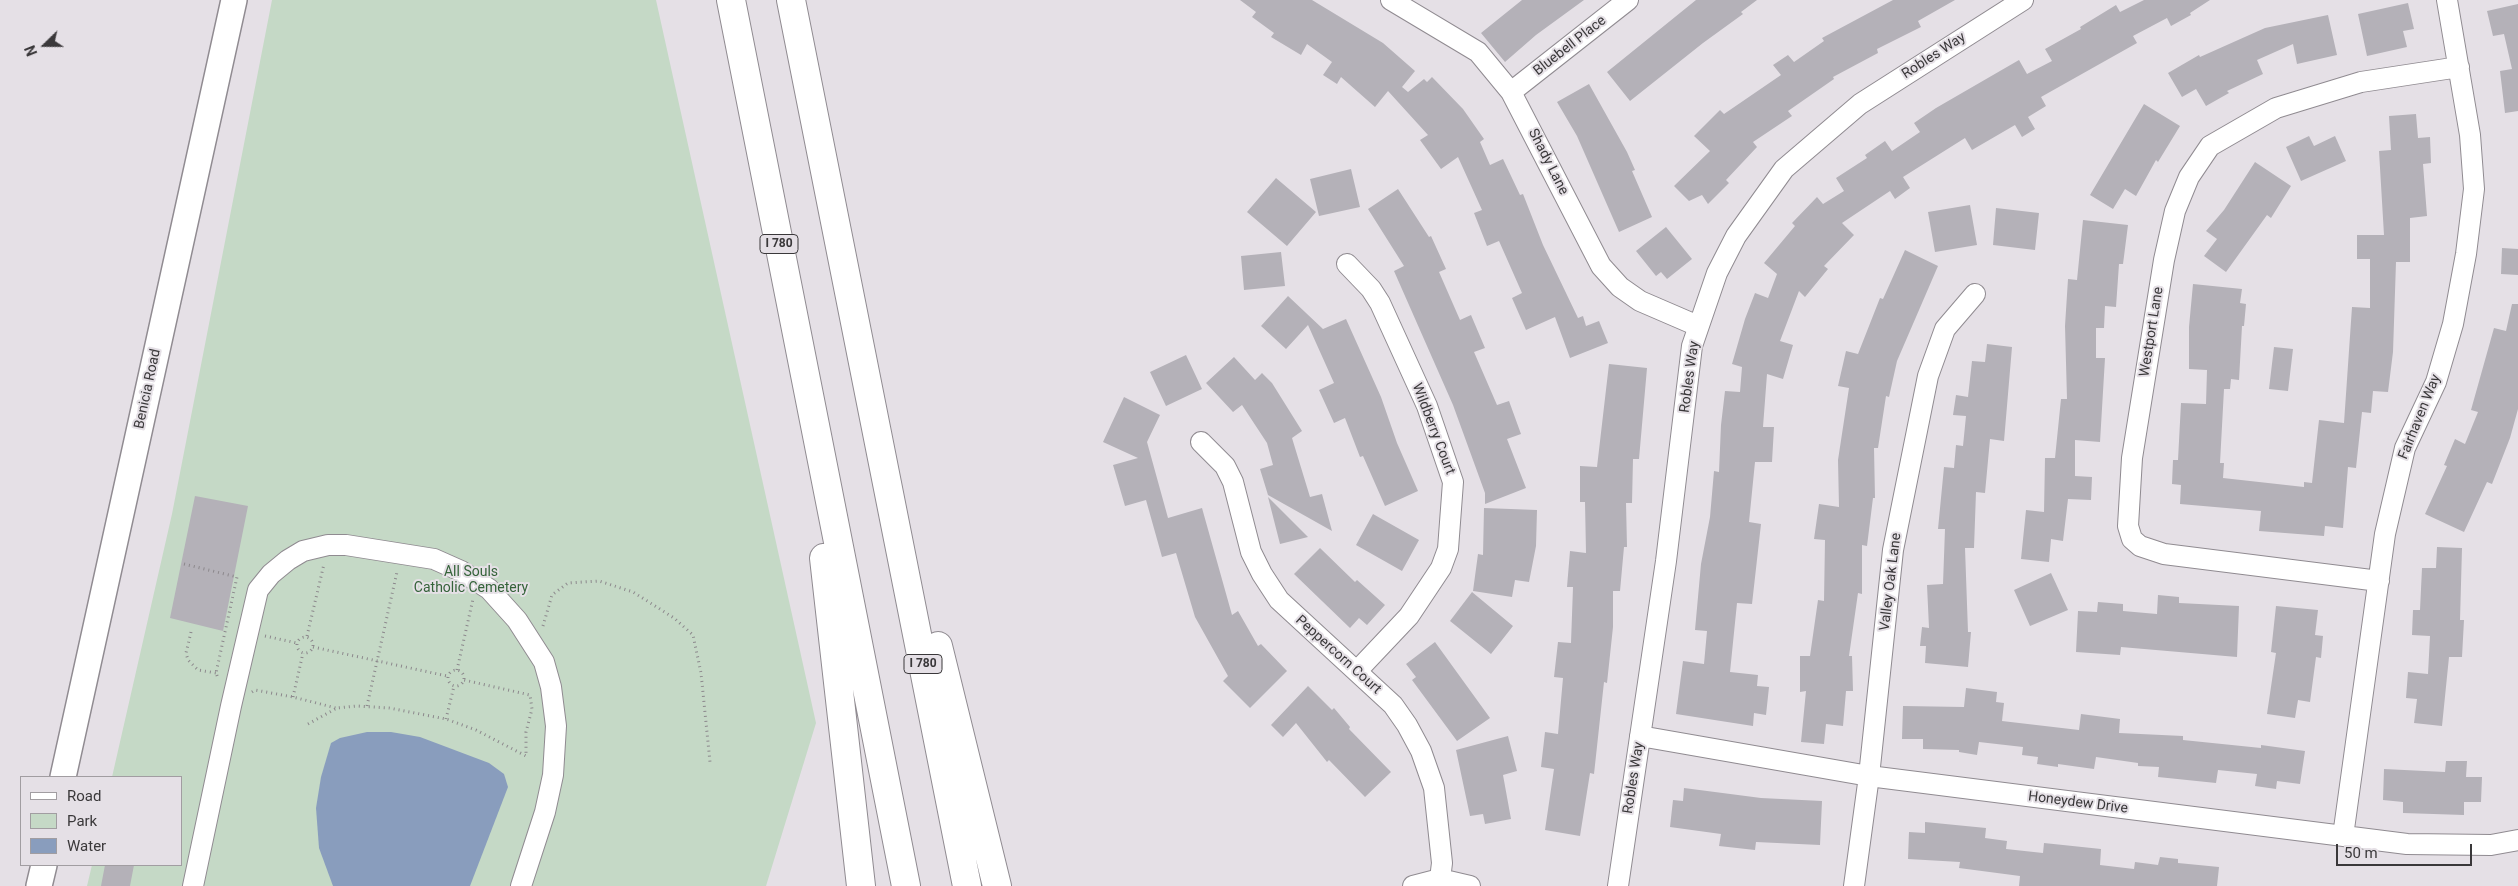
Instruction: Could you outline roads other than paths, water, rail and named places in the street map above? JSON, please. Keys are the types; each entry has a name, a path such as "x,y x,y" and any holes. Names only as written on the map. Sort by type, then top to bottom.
{"highway":[{"name":"I 780","path":"731,0 906,886"},
{"name":"I 780","path":"791,0 967,886"},
{"path":"879,443 917,555 997,886"},
{"path":"828,488 821,534 861,886"}],"main road":[{"name":"Benicia Road","path":"63,776 234,0"},
{"path":"39,886 44,866"}],"street":[{"name":"Shady Lane","path":"1391,0 1478,52 1511,92 1601,266 1620,287 1640,301 1698,326"},
{"name":"Bluebell Place","path":"1511,92 1628,0"},
{"name":"Fairhaven Way","path":"2343,836 2385,534 2405,448 2436,382 2453,324 2466,254 2474,189 2470,135 2447,0"},
{"name":"Robles Way","path":"1618,886 1666,561 1692,346 1716,274 1736,236 1784,169 1860,104 2018,3"},
{"name":"Westport Lane","path":"2379,581 2164,554 2140,546 2132,539 2128,526 2132,458 2164,260 2175,211 2189,177 2210,146 2276,108 2361,82 2459,68"},
{"name":"Wildberry Court","path":"1347,264 1371,289 1380,303 1427,406 1453,482 1448,549 1441,568 1409,616 1357,671"},
{"name":"Valley Oak Lane","path":"1854,886 1869,776 1893,550 1928,376 1945,328 1974,294"},
{"name":"Peppercorn Court","path":"1201,442 1225,466 1233,482 1251,552 1262,574 1279,600 1393,705 1407,725 1421,751 1434,788 1442,862 1440,879"},
{"path":"193,886 258,590 271,574 303,551 328,545 346,545 434,560 461,571 489,589 517,620 531,639 544,662 554,706 556,726 554,775 545,812 521,886"},
{"name":"Honeydew Drive","path":"1640,736 1869,776 2407,844 2491,845 2518,840"},
{"path":"1413,886 1440,879 1470,886"}],"water":[{"path":"367,732 391,732 420,737 489,763 504,774 508,787 470,886 333,886 319,848 316,808 321,777 331,743 340,738"}],"park label":[{"name":"All Souls Catholic Cemetery","path":"471,580"}]}
